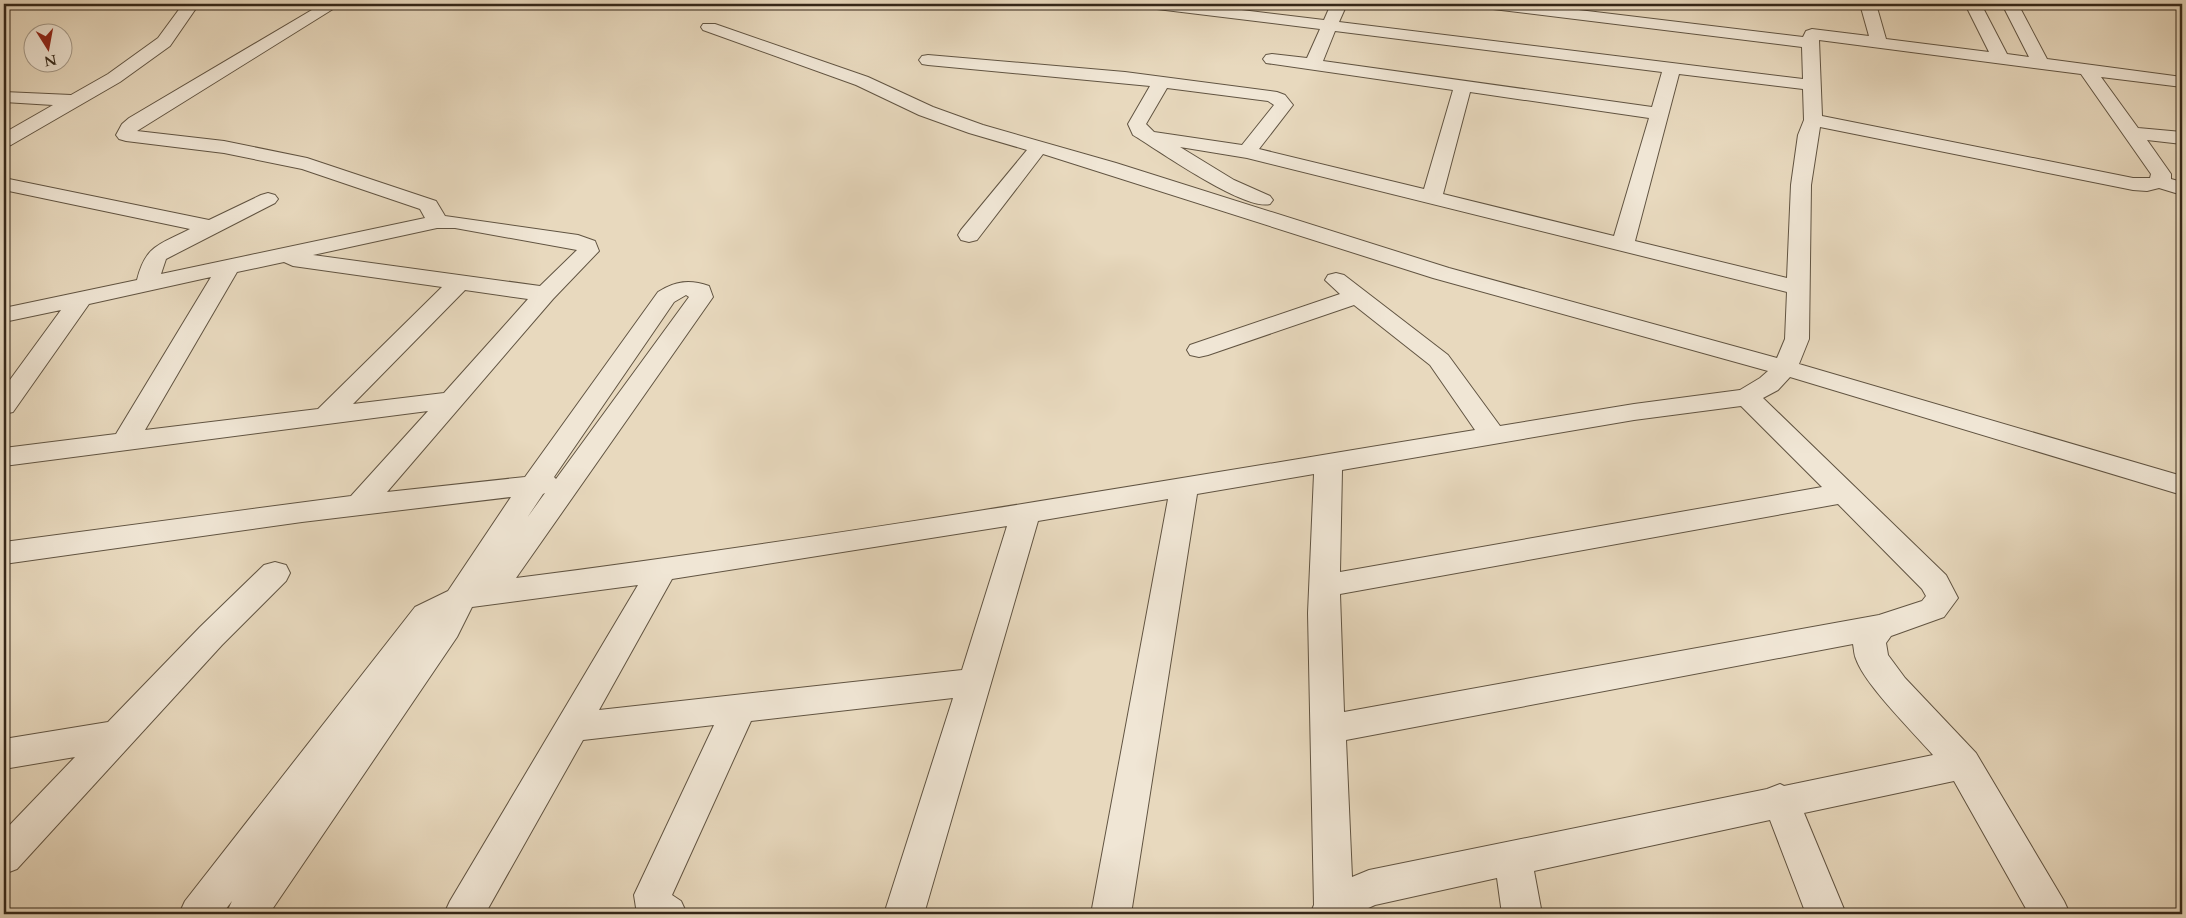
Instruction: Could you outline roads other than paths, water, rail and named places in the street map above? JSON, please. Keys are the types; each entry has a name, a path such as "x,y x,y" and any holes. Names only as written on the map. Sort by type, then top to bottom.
{"street":[{"path":"4,141 114,78 164,42 191,4"},
{"path":"334,4 136,122 129,128 126,135 224,147 307,164 429,205 437,222"},
{"path":"1156,4 1812,85"},
{"path":"1318,65 1314,61 1339,4"},
{"path":"1493,4 1602,13 1811,38 1880,42 2182,82"},
{"path":"1560,4 1602,13"},
{"path":"1849,4 1868,5 1880,42"},
{"path":"1973,4 2001,58"},
{"path":"2010,4 2040,64"},
{"path":"709,27 862,81 947,120 1109,167 1404,262 1785,368 2182,486"},
{"path":"199,914 426,615 474,596 1026,513 1634,412 1747,397 1769,384 1785,368 1797,339 1800,288 1801,185 1808,134 1813,120 1811,38"},
{"path":"1272,59 1659,114"},
{"path":"928,60 1161,82 1271,96 1279,99 1284,105 1247,152"},
{"path":"1623,243 1672,68"},
{"path":"2087,70 2161,174 2160,182"},
{"path":"1161,82 1137,124 1140,131 1146,136 1244,193 1318,214 1388,245 1404,262"},
{"path":"1432,197 1463,87"},
{"path":"4,97 74,101"},
{"path":"1813,120 2133,184 2147,185 2160,182 2182,189"},
{"path":"2132,132 2182,138"},
{"path":"1146,136 1247,152 1800,288"},
{"path":"969,235 1039,147"},
{"path":"4,184 210,227"},
{"path":"146,284 153,261 158,254 268,199"},
{"path":"4,315 437,222 464,223 578,242 587,246 588,251 545,294 360,506"},
{"path":"274,256 545,294"},
{"path":"125,442 229,266"},
{"path":"1336,280 1439,360 1493,435"},
{"path":"325,417 461,281"},
{"path":"246,914 454,615 474,596 569,482 701,297 701,291 686,288 676,290 666,297 534,485 474,596"},
{"path":"1199,350 1358,296"},
{"path":"4,406 81,298"},
{"path":"1328,729 1880,627 1933,609 1942,598 1935,583 1747,397"},
{"path":"4,458 452,400"},
{"path":"1328,463 1324,586 1332,910 1369,888 1780,800 1963,764"},
{"path":"4,553 360,506 569,482"},
{"path":"1111,914 1184,486"},
{"path":"1324,586 1844,493"},
{"path":"904,914 1026,513"},
{"path":"464,914 663,569"},
{"path":"4,857 211,636 274,573"},
{"path":"1880,627 1869,640 1872,659 1893,687 1963,764 2052,914"},
{"path":"572,727 974,682"},
{"path":"667,914 654,908 653,895 739,709"},
{"path":"4,754 118,735"},
{"path":"1780,800 1826,914"},
{"path":"1513,857 1522,914"}]}
